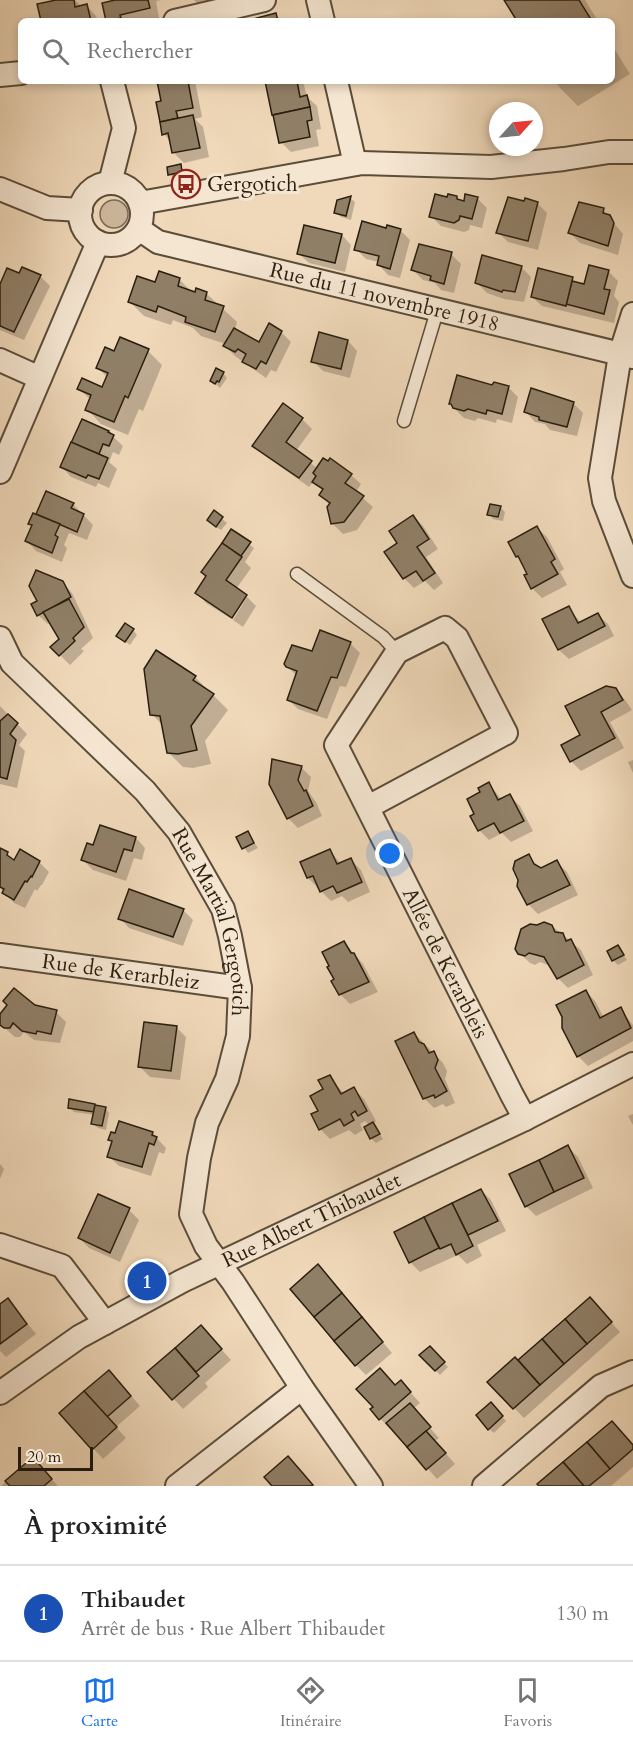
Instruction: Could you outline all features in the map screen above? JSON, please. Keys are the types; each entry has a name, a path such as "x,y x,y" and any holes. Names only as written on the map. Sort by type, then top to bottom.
{"street":[{"path":"188,18 264,0"},
{"path":"318,0 322,18"},
{"path":"0,75 18,73"},
{"path":"110,183 124,128 113,84"},
{"path":"337,84 355,164"},
{"path":"140,203 355,164 491,166 609,152 633,152"},
{"path":"110,183 131,190 140,203 142,219 139,229 123,243 112,245 92,239 81,220 84,199 91,191 110,183"},
{"path":"0,189 47,208 81,210"},
{"name":"Rue du 11 novembre 1918","path":"139,229 158,242 627,356"},
{"path":"0,472 98,242"},
{"path":"633,314 627,356 600,478 604,501 633,576"},
{"path":"0,360 40,378"},
{"path":"368,807 506,733 457,638 445,628 397,652"},
{"name":"Rue Martial Gergotich","path":"0,638 12,663 146,791 179,832 223,909 240,988 238,1036 227,1079 207,1123 199,1158 191,1214 206,1246 221,1264 302,1388 371,1486"},
{"name":"Allée de Kerarbleis","path":"397,652 336,745 525,1119"},
{"name":"Rue de Kerarbleiz","path":"0,955 240,988"},
{"name":"Rue Albert Thibaudet","path":"0,1393 80,1338 182,1281 525,1119 633,1064"},
{"path":"0,1245 62,1266 105,1323"},
{"path":"484,1486 600,1386 633,1372"},
{"path":"177,1486 302,1388"}],"lane":[{"path":"404,421 437,310"},
{"path":"297,574 383,637 397,652"}],"shaded area":[{"path":"114,200 124,204 128,214 124,224 114,228 104,224 100,214 104,204"}],"building":[{"path":"56,0 74,0 75,7 87,4 90,18 40,18 37,4"},
{"path":"115,0 148,0 150,8 120,15 121,18 105,18 102,3"},
{"path":"504,0 579,0 590,18 515,18"},
{"path":"276,13 277,18 257,18"},
{"path":"158,84 189,84 193,108 176,111 178,118 160,122 156,102 161,101"},
{"path":"266,84 298,84 300,97 307,95 310,107 272,115"},
{"path":"310,107 312,120 307,121 310,137 279,143 273,115"},
{"path":"193,115 200,148 172,153 168,133 162,135 160,122"},
{"path":"181,164 182,172 168,175 167,167"},
{"path":"435,194 447,197 448,194 457,196 457,199 464,201 465,194 478,197 472,219 460,216 459,220 454,223 429,217"},
{"path":"351,196 346,216 334,213 337,200"},
{"path":"508,197 524,201 525,198 538,202 528,241 496,233"},
{"path":"579,202 604,208 603,213 610,215 614,223 608,246 568,233"},
{"path":"362,221 386,228 387,225 401,229 390,269 377,265 379,256 354,250"},
{"path":"304,225 342,234 335,263 297,254"},
{"path":"419,244 452,252 444,284 430,280 431,276 411,270"},
{"path":"482,255 522,266 515,292 503,290 502,292 475,283"},
{"path":"589,265 609,270 604,289 610,290 604,314 566,304 572,281 584,284"},
{"path":"22,267 41,275 14,332 0,326 0,284 7,268 19,273"},
{"path":"538,268 573,277 566,306 531,297"},
{"path":"159,271 180,278 178,286 195,292 196,288 207,292 205,300 224,306 215,332 185,322 186,317 158,306 156,312 128,302 137,276 155,282"},
{"path":"269,323 282,331 266,364 261,361 256,369 242,362 246,354 238,349 235,352 223,346 234,328 259,342"},
{"path":"319,332 348,340 341,369 311,362"},
{"path":"120,337 149,349 128,398 125,396 114,422 85,410 91,395 77,389 82,378 102,387 108,373 96,368 105,347 114,351"},
{"path":"216,368 224,372 219,382 215,384 210,381"},
{"path":"457,375 492,385 494,382 509,386 502,414 487,410 486,414 453,408 449,404"},
{"path":"531,388 574,402 567,427 539,420 539,417 524,412"},
{"path":"283,403 303,418 286,442 312,461 299,478 252,446"},
{"path":"82,419 114,435 109,446 103,444 99,454 71,443"},
{"path":"71,442 108,458 99,479 88,475 86,478 60,467"},
{"path":"323,458 328,461 330,458 352,474 345,483 364,496 344,522 331,524 327,507 330,503 319,495 323,489 312,482 316,476 313,473"},
{"path":"46,491 74,503 71,508 84,514 77,532 36,514"},
{"path":"490,504 501,506 498,517 487,515"},
{"path":"214,510 223,517 216,527 207,520"},
{"path":"33,513 60,524 55,535 58,537 52,553 25,541 32,525 28,524"},
{"path":"413,515 429,539 417,547 435,573 423,581 416,571 403,579 384,552 397,543 389,531"},
{"path":"537,526 555,559 551,562 558,574 531,589 524,575 527,574 508,542"},
{"path":"231,529 251,542 241,556 222,543"},
{"path":"222,543 242,557 226,580 247,595 232,618 195,593 206,576 201,572"},
{"path":"36,570 63,581 71,597 37,616 31,604 37,601 29,586"},
{"path":"69,599 84,627 73,638 75,641 59,656 50,647 59,639 43,612"},
{"path":"569,606 578,623 598,613 605,626 558,650 542,619"},
{"path":"125,623 134,629 125,642 116,636"},
{"path":"320,630 351,642 337,678 331,677 317,711 287,700 297,671 284,664 292,645 312,651"},
{"path":"156,650 196,676 193,680 214,694 191,726 197,750 178,754 167,753 160,716 150,715 144,669"},
{"path":"606,686 616,688 623,700 601,712 615,738 570,762 561,745 580,735 565,706"},
{"path":"8,714 18,723 10,734 16,740 7,779 0,777 0,721"},
{"path":"272,759 302,766 298,780 304,791 306,790 313,806 287,819 269,784"},
{"path":"489,782 498,800 510,794 524,821 500,833 494,823 478,831 470,816 474,814 467,799 480,792 478,788"},
{"path":"100,825 136,837 132,851 124,849 116,872 81,860 87,843 93,845"},
{"path":"248,831 254,843 242,849 236,837"},
{"path":"0,848 8,852 7,855 14,860 20,849 40,861 32,877 27,882 25,881 14,900 2,893 4,889 0,887"},
{"path":"330,849 337,864 351,858 362,882 337,893 333,886 320,892 313,876 307,878 300,862"},
{"path":"529,854 534,864 541,868 557,860 570,885 527,905 517,886 518,880 513,869 515,861"},
{"path":"129,889 184,909 173,937 118,919"},
{"path":"544,922 552,925 555,932 563,933 566,941 571,939 584,965 557,979 544,957 529,953 525,956 518,954 515,949 521,929 530,924 537,925"},
{"path":"344,941 351,953 354,953 369,982 339,995 331,981 334,979 322,952"},
{"path":"618,945 624,955 612,961 607,951"},
{"path":"14,988 35,1005 57,1010 51,1034 22,1031 13,1023 10,1028 0,1025 0,1014 7,1005 3,1001"},
{"path":"586,990 600,1018 621,1007 631,1028 577,1057 562,1028 562,1017 556,1005"},
{"path":"144,1022 177,1026 171,1071 138,1067"},
{"path":"414,1032 429,1053 434,1051 438,1060 435,1068 447,1091 435,1098 434,1095 423,1099 395,1041"},
{"path":"330,1075 341,1094 354,1087 367,1111 358,1116 355,1111 351,1114 354,1120 344,1126 340,1119 319,1130 311,1114 318,1111 310,1096 323,1089 318,1080"},
{"path":"69,1099 95,1104 94,1112 68,1108"},
{"path":"95,1105 106,1107 102,1126 91,1124"},
{"path":"119,1121 153,1132 152,1135 157,1137 154,1145 149,1143 142,1167 107,1157 112,1141 108,1140 111,1132 115,1133"},
{"path":"373,1122 380,1134 370,1139 364,1127"},
{"path":"568,1145 584,1178 554,1192 539,1160"},
{"path":"539,1160 554,1192 525,1207 509,1174"},
{"path":"481,1189 498,1221 468,1235 452,1203"},
{"path":"98,1194 130,1208 110,1253 78,1238"},
{"path":"452,1203 473,1246 456,1255 451,1244 440,1249 424,1217"},
{"path":"424,1217 439,1248 409,1263 394,1232"},
{"path":"318,1264 342,1293 314,1317 290,1289"},
{"path":"342,1293 362,1317 334,1341 314,1317"},
{"path":"590,1297 612,1322 587,1344 565,1319"},
{"path":"8,1298 27,1324 0,1344 0,1304"},
{"path":"362,1317 383,1342 355,1366 334,1341"},
{"path":"565,1319 587,1344 564,1364 542,1339"},
{"path":"201,1325 222,1349 196,1372 175,1348"},
{"path":"542,1339 564,1364 540,1385 518,1360"},
{"path":"430,1346 445,1362 435,1371 419,1355"},
{"path":"175,1348 199,1376 172,1400 147,1372"},
{"path":"515,1357 540,1385 513,1409 487,1382"},
{"path":"380,1368 395,1385 401,1380 411,1392 379,1420 370,1409 373,1407 356,1389"},
{"path":"109,1370 131,1396 107,1417 84,1391"},
{"path":"84,1391 117,1427 92,1450 59,1413"},
{"path":"491,1402 503,1416 488,1430 476,1415"},
{"path":"410,1403 431,1427 407,1447 386,1423"},
{"path":"612,1421 633,1445 633,1449 610,1469 587,1442"},
{"path":"426,1431 446,1453 426,1470 407,1447"},
{"path":"587,1442 610,1469 589,1486 584,1486 563,1462"},
{"path":"288,1456 313,1485 272,1486 264,1477"},
{"path":"33,1457 52,1479 44,1486 10,1486 5,1481"},
{"path":"563,1462 584,1486 539,1486 537,1484"}],"place":[{"name":"Gergotich","path":"186,184"},
{"name":"Thibaudet","path":"147,1281"}]}
